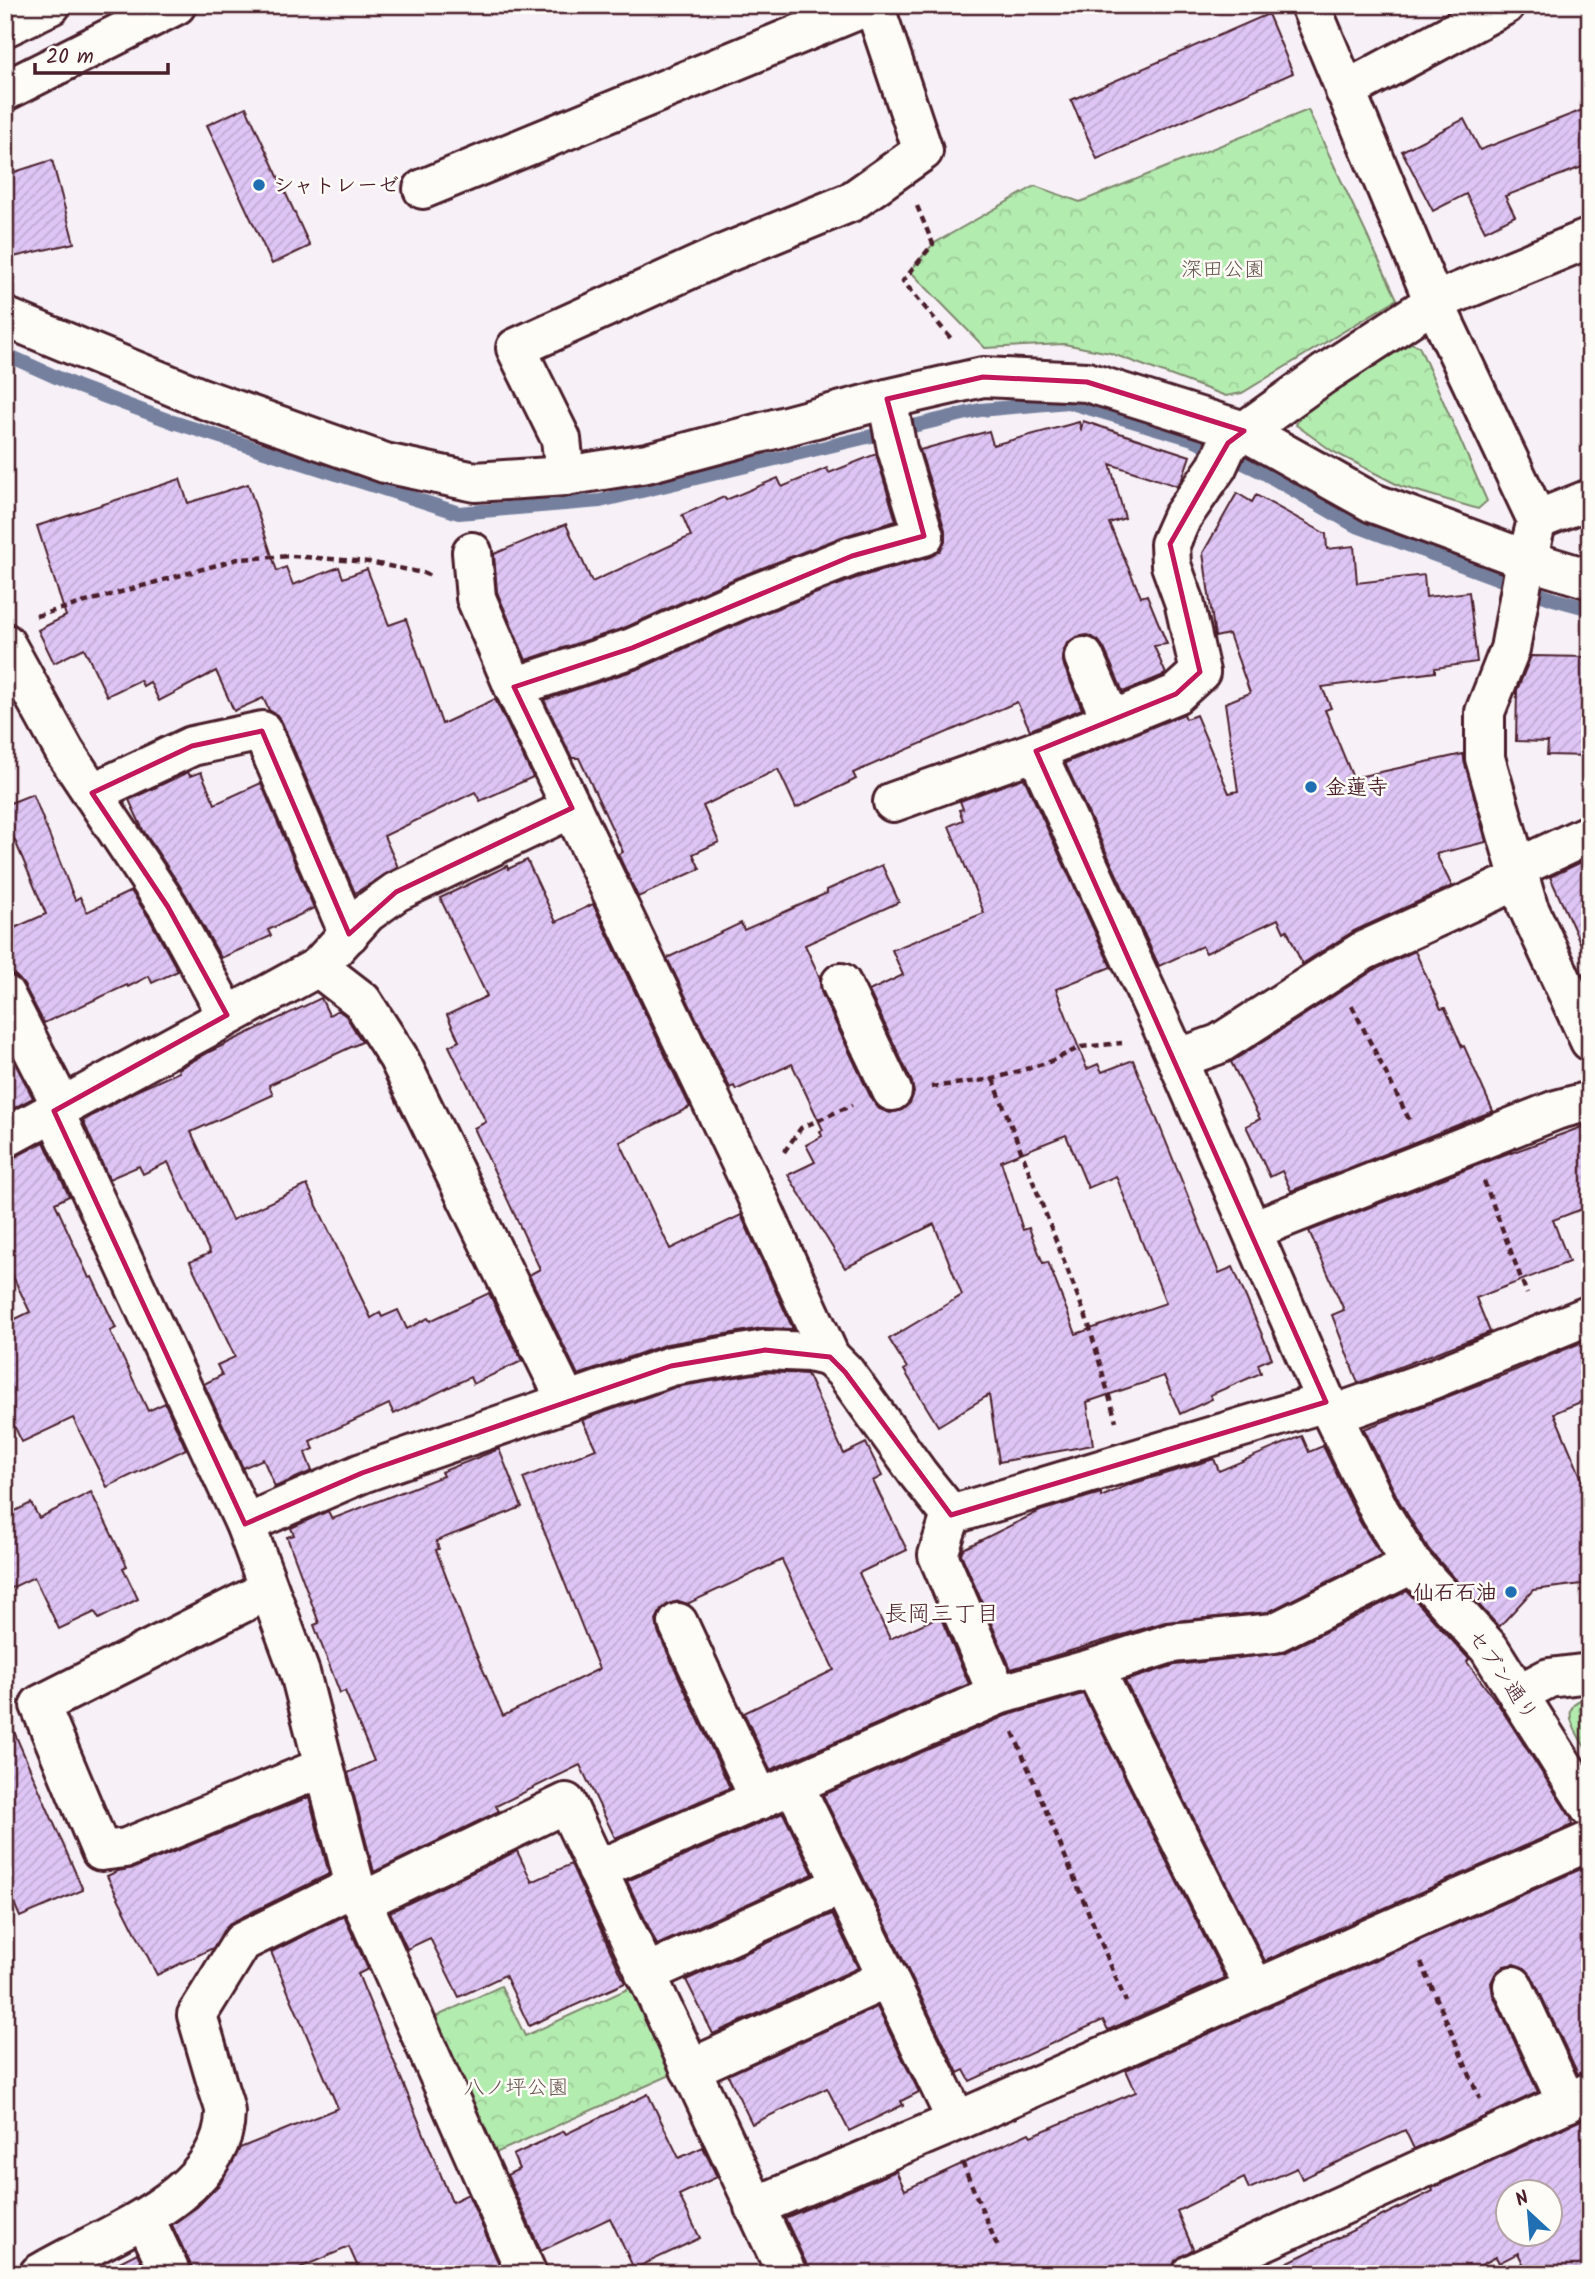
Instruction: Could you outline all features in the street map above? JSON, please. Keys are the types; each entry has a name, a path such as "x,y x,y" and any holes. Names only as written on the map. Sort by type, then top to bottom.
{"street":[{"path":"5,27 51,5"},
{"path":"5,92 176,5"},
{"path":"423,188 872,5 923,151 851,202 721,255 516,348 561,439 565,476"},
{"path":"1310,5 1434,302 1537,520 1510,649 1485,712 1485,758 1528,908 1590,1041"},
{"path":"1346,91 1505,5"},
{"path":"893,802 1036,751 1175,694 1200,672 1184,601 1171,565 1170,544 1182,517 1229,447 1324,374 1434,302 1590,238"},
{"path":"5,317 201,398 385,463 475,482 565,476 647,463 887,399 983,377 1087,382 1229,447 1373,503 1523,581 1590,579"},
{"path":"514,687 632,648 744,598 852,556 923,536 897,449 887,399"},
{"path":"1537,520 1590,499"},
{"path":"472,552 476,598 514,687 748,1177 830,1357 845,1372 951,1515"},
{"path":"18,631 65,752 168,908 227,1015"},
{"path":"1084,657 1111,720"},
{"path":"92,793 192,746 262,731 349,934"},
{"name":"セブン通り","path":"1036,751 1173,1049 1330,1408 1380,1512 1412,1564 1489,1648 1590,1808"},
{"path":"5,1138 318,967 367,914 396,892 572,808"},
{"path":"1173,1049 1219,1044 1363,951 1518,874 1590,834"},
{"path":"318,967 362,1000 398,1057 567,1402"},
{"path":"841,983 891,1091"},
{"path":"5,995 245,1524 300,1673 358,1894 527,2274"},
{"path":"1253,1230 1556,1110 1590,1101"},
{"path":"951,1515 1127,1462 1428,1381 1590,1315"},
{"path":"245,1524 362,1473 671,1366 765,1350 809,1352 830,1357"},
{"path":"951,1515 938,1555 998,1696"},
{"path":"597,1870 998,1696 1171,1643 1274,1633 1412,1564"},
{"path":"268,1590 40,1705 101,1851 126,1848 324,1766"},
{"path":"678,1623 777,1793 842,1885 888,1978 951,2124"},
{"path":"1094,1668 1255,1989"},
{"path":"1518,1694 1549,1678 1590,1673"},
{"path":"39,2274 70,2255 145,2219 184,2190 218,2148 225,2112 197,2015 242,1942 566,1803 787,2274"},
{"path":"754,2207 951,2124 1590,1841"},
{"path":"645,1974 842,1885"},
{"path":"690,2069 888,1978"},
{"path":"1192,2274 1578,2097 1513,1986"},
{"path":"145,2219 171,2274"}],"path":[{"path":"901,167 933,244 903,281 983,377"},
{"path":"18,631 238,559 292,556 369,562 424,573 476,598"},
{"path":"1333,970 1431,1161"},
{"path":"1127,1462 1089,1325 993,1079 1049,1062 1081,1047 1173,1049"},
{"path":"1470,1144 1542,1334"},
{"path":"998,1696 1141,2039"},
{"path":"1404,1922 1496,2135"},
{"path":"951,2124 999,2250"}],"highlighted area":[{"path":"983,377 1087,382 1244,431 1228,443 1170,544 1200,672 1176,694 1036,751 1326,1402 951,1515 845,1372 830,1357 765,1350 671,1366 362,1473 245,1524 54,1111 227,1015 168,907 92,793 192,746 262,731 349,934 396,892 572,808 514,687 632,648 852,556 924,536 887,399"}],"green space":[{"name":"深田公園","path":"1308,110 1397,299 1242,393 1226,396 1110,353 1064,344 985,348 910,271 933,244 1035,186 1080,202"},
{"path":"1411,343 1419,346 1487,501 1478,509 1400,486 1332,451 1296,425 1303,410"},
{"path":"1590,1696 1590,1755 1575,1730 1571,1713 1579,1700"},
{"name":"八ノ坪公園","path":"501,1986 525,2036 634,1986 675,2073 489,2156 429,2020"}],"building":[{"path":"1268,14 1293,73 1097,159 1071,100"},
{"name":"シャトレーゼ","path":"246,107 310,246 272,264 207,125"},
{"path":"1590,107 1590,164 1505,196 1515,216 1485,231 1466,194 1433,211 1402,151 1464,119 1480,150"},
{"path":"52,160 74,243 5,259 5,175"},
{"path":"1083,421 1190,456 1177,486 1110,464 1125,518 1109,523 1141,597 1147,595 1167,644 1154,646 1166,674 1123,692 1098,640 1087,635 1076,637 1067,643 1062,655 1082,709 1030,730 1017,702 853,773 856,779 796,808 778,769 703,806 719,842 693,854 700,869 638,897 618,854 623,852 579,758 572,758 544,700 641,668 752,618 859,577 930,557 940,551 945,542 945,530 920,450 989,431 993,445 1079,422 1081,429"},
{"path":"876,454 896,521 844,536 736,578 624,628 526,660 497,592 494,554 566,524 592,582 691,536 682,515 778,478 782,487 827,468 829,473"},
{"path":"180,479 188,503 248,484 277,571 286,567 293,585 339,567 343,578 367,569 389,625 406,619 442,724 495,699 533,777 480,801 475,792 384,836 398,867 355,893 282,722 269,710 263,698 234,711 216,671 159,701 150,682 143,686 140,680 107,696 84,648 54,663 38,630 66,616 37,526"},
{"path":"1237,493 1252,502 1256,495 1326,534 1327,549 1354,546 1357,583 1424,575 1426,597 1469,592 1477,662 1435,668 1435,672 1322,687 1331,708 1325,710 1353,778 1463,754 1486,842 1436,854 1452,886 1354,931 1302,964 1287,930 1284,932 1278,919 1206,953 1202,946 1159,966 1065,763 1184,714 1186,719 1196,715 1229,793 1238,791 1225,703 1250,693 1229,634 1215,637 1203,553"},
{"path":"1531,656 1590,657 1590,756 1547,755 1548,742 1516,741 1517,690"},
{"path":"188,772 190,776 201,772 215,804 261,783 314,908 268,930 271,936 221,958 186,895 143,830 129,800"},
{"path":"1024,778 1111,967 1056,989 1087,1069 1098,1064 1102,1072 1133,1060 1219,1273 1233,1267 1272,1358 1258,1364 1261,1373 1210,1395 1212,1399 1180,1414 1164,1376 1087,1402 1093,1445 999,1462 989,1395 938,1426 904,1370 907,1368 889,1339 962,1295 934,1224 845,1268 788,1175 815,1162 806,1145 822,1136 820,1131 823,1130 792,1064 736,1090 734,1086 730,1088 667,958 741,923 744,930 882,865 899,902 805,945 820,978 821,992 872,1100 879,1109 890,1113 902,1110 910,1103 914,1093 912,1082 869,991 903,975 892,950 984,913 949,826 963,820 959,810 963,809 960,801","holes":["1066,1135 1088,1188 1116,1176 1166,1303 1076,1334 1048,1262 1043,1263 1029,1228 1023,1230 1001,1161"]},
{"path":"33,794 75,900 80,897 87,912 131,891 178,971 152,983 149,976 44,1023 24,985 16,976 5,973 5,932 46,914 5,817 5,805"},
{"path":"1590,858 1590,964 1550,877"},
{"path":"527,860 556,922 593,904 690,1107 620,1142 670,1249 741,1215 793,1329 762,1328 667,1344 578,1375 529,1275 540,1269 474,1128 486,1122 449,1046 459,1041 447,1015 487,996 440,898 507,866 508,869"},
{"path":"1415,951 1441,1009 1445,1008 1462,1047 1464,1046 1493,1111 1291,1191 1282,1171 1270,1177 1246,1126 1260,1119 1231,1062 1374,970"},
{"path":"321,998 329,1015 338,1010 346,1016 362,1042 269,1085 273,1095 191,1132 232,1220 307,1185 371,1318 380,1313 382,1317 398,1310 407,1329 489,1293 522,1361 473,1384 470,1377 394,1414 389,1404 310,1441 314,1449 305,1453 312,1471 275,1487 263,1459 243,1468 204,1384 222,1375 217,1365 235,1357 190,1262 210,1253 168,1162 143,1174 139,1166 109,1179 83,1121 136,1091 179,1072 178,1069 209,1052"},
{"path":"5,1044 33,1098 5,1113"},
{"path":"1590,1124 1590,1206 1553,1220 1569,1262 1476,1298 1490,1332 1358,1383 1332,1315 1344,1310 1309,1231"},
{"path":"44,1142 69,1196 55,1203 89,1278 92,1277 116,1328 110,1331 148,1411 165,1403 186,1449 107,1487 73,1418 22,1442 5,1407 5,1324 30,1312 5,1260 5,1160"},
{"path":"1590,1339 1590,1398 1554,1413 1590,1498 1590,1583 1533,1590 1499,1627 1430,1551 1399,1501 1364,1429"},
{"path":"766,1372 807,1374 844,1454 866,1443 882,1476 873,1481 907,1550 859,1573 890,1639 940,1616 969,1684 770,1770 744,1713 834,1670 782,1560 687,1604 679,1601 668,1604 656,1620 658,1632 730,1788 615,1838 580,1765 496,1806 499,1811 374,1872 348,1773 374,1761 345,1691 340,1693 314,1625 319,1623 287,1537 294,1535 291,1528 328,1511 332,1519 443,1476 441,1472 499,1449 522,1507 436,1541 439,1549 436,1550 503,1716 599,1669 523,1478 596,1449 582,1420 676,1387"},
{"path":"1302,1436 1309,1452 1323,1446 1360,1522 1381,1555 1268,1612 1165,1622 1011,1669 961,1554 963,1549 1040,1511 1101,1493 1101,1497 1128,1485 1214,1459 1219,1471"},
{"path":"91,1492 127,1566 123,1568 138,1599 99,1619 95,1612 59,1629 34,1577 5,1591 5,1516 31,1503 39,1518"},
{"path":"1407,1591 1469,1659 1467,1662 1498,1704 1571,1818 1572,1825 1265,1961 1125,1681 1175,1665 1283,1653"},
{"path":"1083,1694 1225,1978 1108,2030 1103,2020 970,2081 964,2070 958,2073 823,1795 1005,1716"},
{"path":"5,1711 83,1890 20,1917 5,1882"},
{"path":"309,1797 329,1874 232,1922 213,1948 157,1975 107,1876 134,1868"},
{"path":"783,1813 813,1874 657,1945 627,1881"},
{"path":"517,1851 532,1882 571,1864 625,1983 529,2026 505,1975 459,1997 430,1938 407,1949 390,1912"},
{"path":"1590,1865 1590,2071 1578,2074 1532,1976 1525,1968 1514,1964 1504,1966 1495,1974 1491,1983 1493,1995 1538,2092 1414,2149 1405,2130 1302,2179 1297,2168 1249,2189 1244,2178 1177,2211 1193,2249 1175,2261 1170,2274 809,2274 785,2218 896,2171 905,2190 1029,2133 1031,2136 1136,2092 1126,2070"},
{"path":"832,1914 858,1968 713,2034 686,1980"},
{"path":"344,1916 368,1969 358,1974 452,2202 468,2194 502,2271 495,2274 361,2274 349,2247 285,2274 193,2274 172,2225 197,2207 220,2184 240,2148 338,2108 271,1952"},
{"path":"877,2007 919,2092 901,2101 903,2105 849,2131 827,2088 752,2124 728,2075"},
{"path":"648,2094 679,2158 703,2147 717,2177 679,2195 700,2238 634,2269 610,2218 541,2251 507,2175 519,2169 513,2155 564,2131 566,2134"},
{"path":"1590,2116 1590,2274 1528,2274 1518,2253 1499,2263 1496,2257 1465,2274 1264,2274 1433,2191 1432,2188"},
{"path":"137,2253 147,2274 96,2274"}],"waterway":[{"path":"5,354 76,386 173,422 459,513 600,501 980,410 1068,402 1193,439 1264,473 1354,525 1553,599 1590,609"}],"place":[{"name":"シャトレーゼ","path":"259,185"},
{"name":"金蓮寺","path":"1311,787"},
{"name":"仙石石油","path":"1511,1592"}],"district":[{"name":"長岡三丁目","path":"942,1613"}]}
